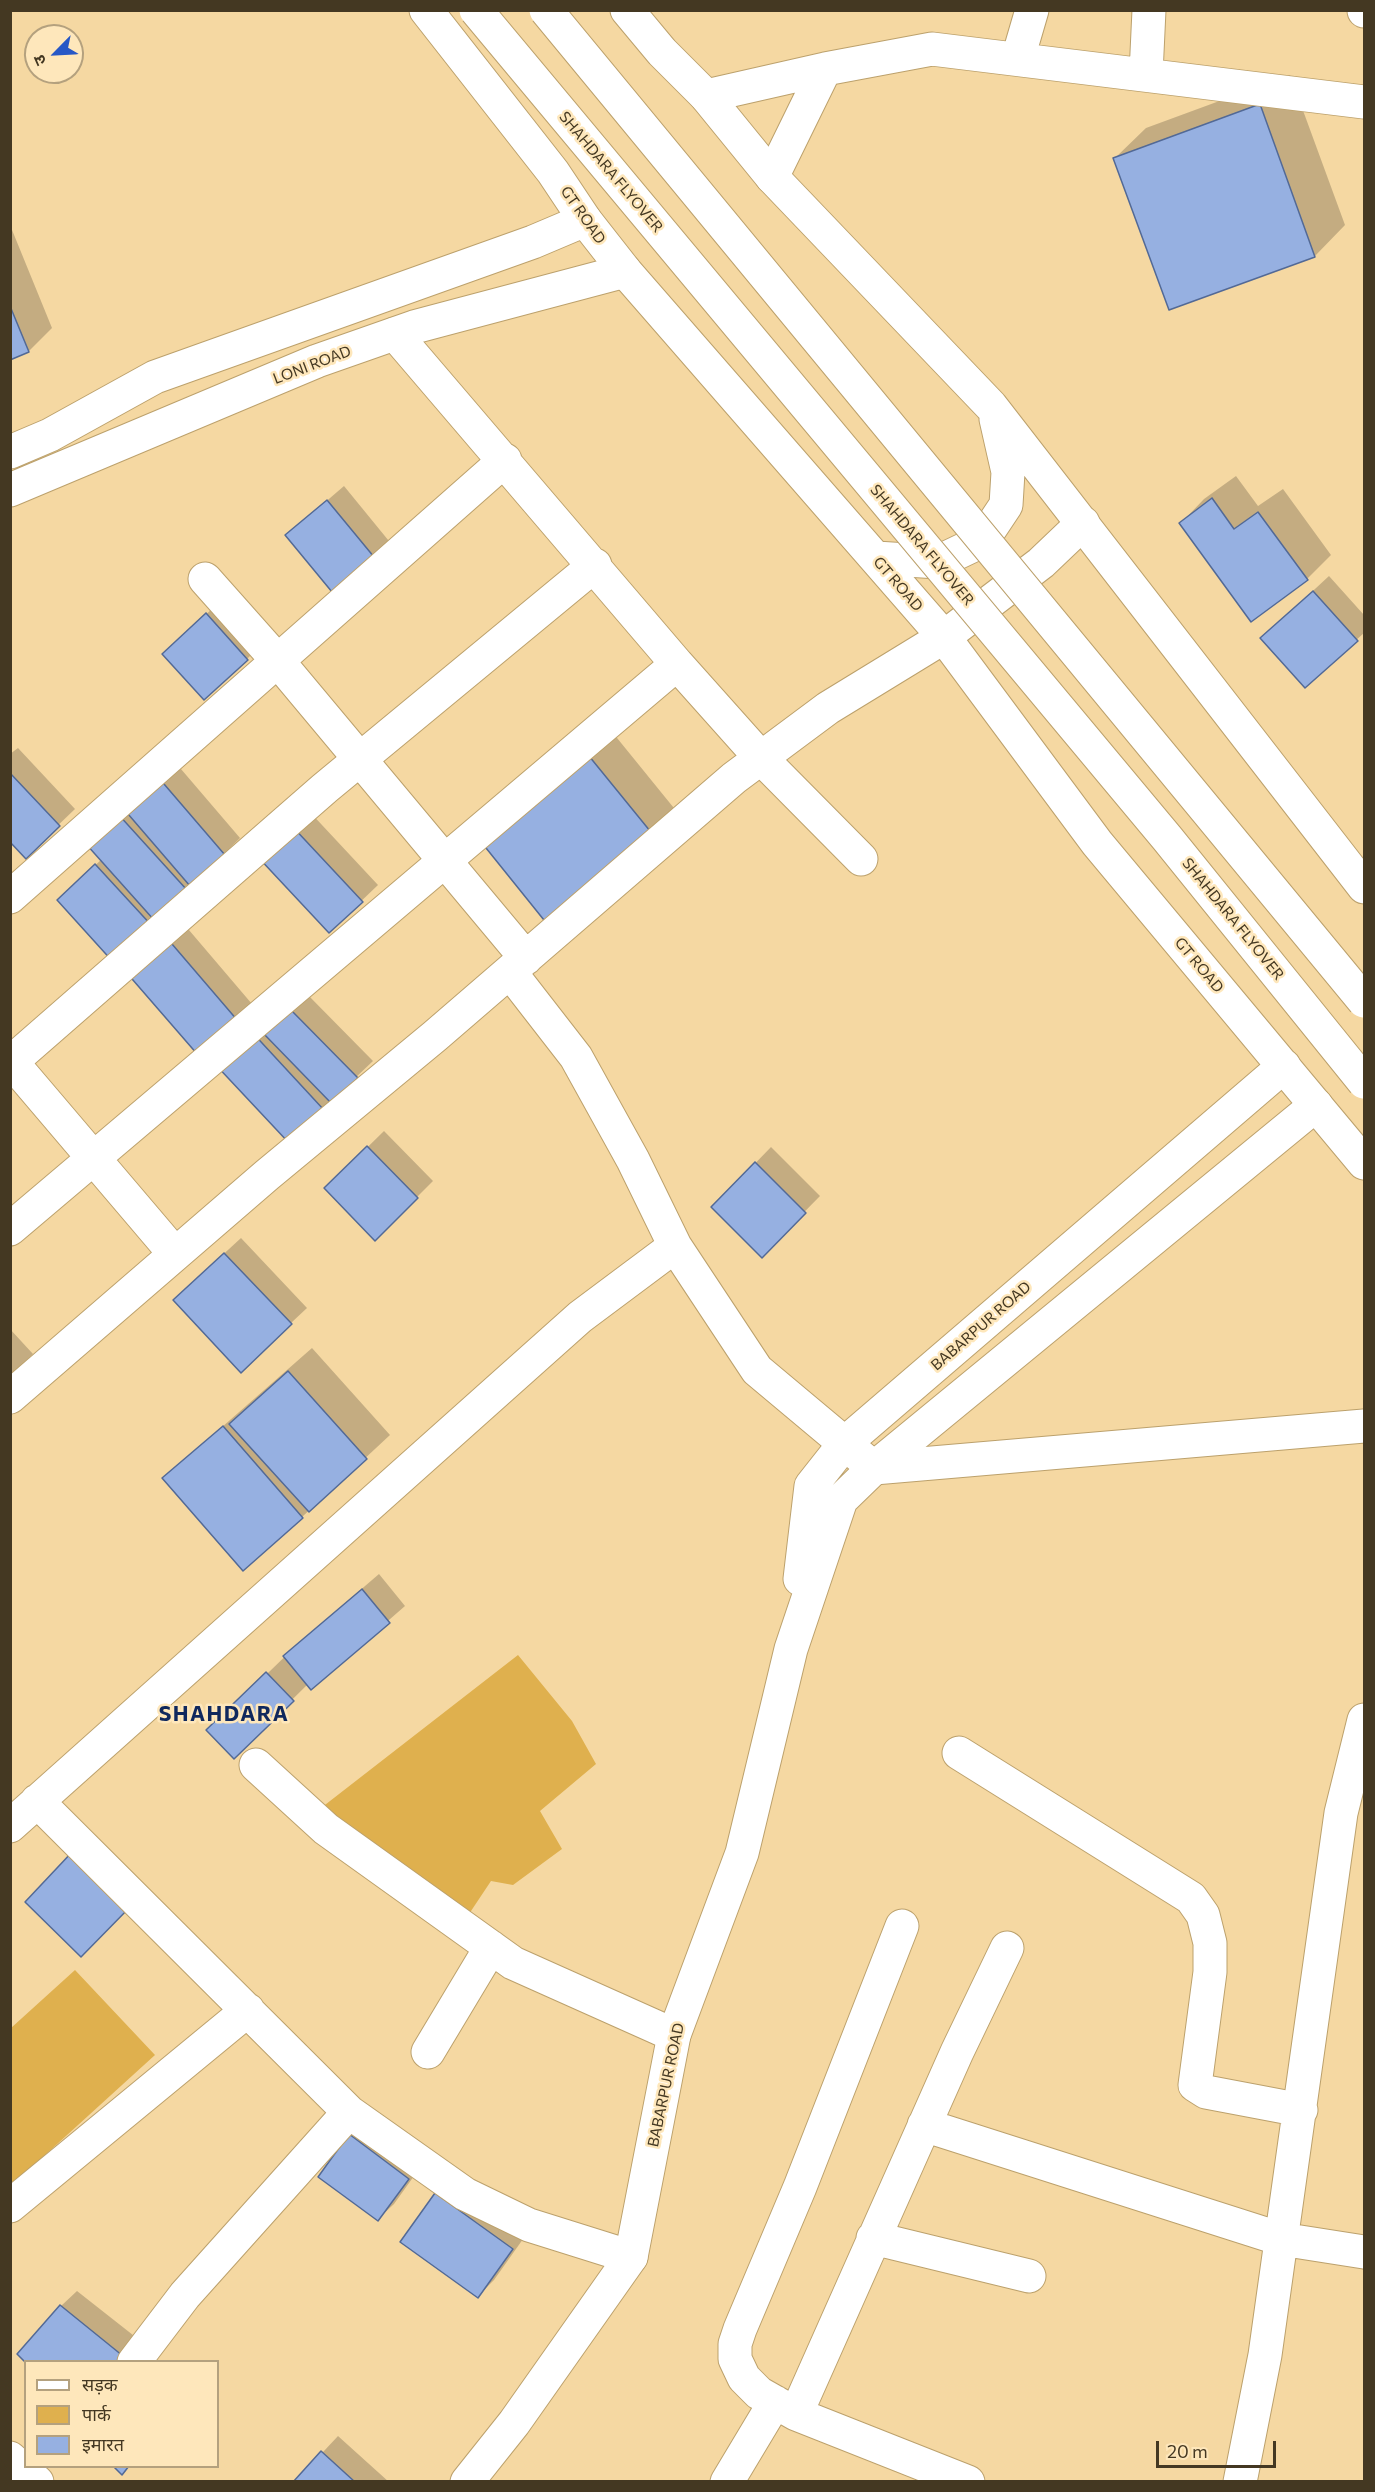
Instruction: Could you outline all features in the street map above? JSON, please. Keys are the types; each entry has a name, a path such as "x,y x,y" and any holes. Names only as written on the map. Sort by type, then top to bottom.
{"main road":[{"name":"GT ROAD","path":"426,10 553,172 585,220 625,271 944,637 1097,843 1365,1163"},
{"name":"SHAHDARA FLYOVER","path":"476,10 1159,829 1365,1082"},
{"path":"546,10 1365,1001"},
{"path":"627,10 662,52 706,96 772,177 991,406 1365,887"},
{"path":"1018,58 1032,10"},
{"path":"1146,74 1149,10"},
{"path":"706,96 825,69 932,49 1365,102"},
{"path":"772,177 825,69"},
{"path":"10,452 50,435 155,377 533,242 585,220"},
{"name":"LONI ROAD","path":"10,490 316,361 395,334 625,271"},
{"path":"395,334 595,565 677,664 760,757 861,859"},
{"path":"876,558 938,562 982,541 1006,505 1008,472 1000,429 991,406"},
{"path":"10,897 505,460"},
{"path":"10,1397 174,1254 518,965 760,757 828,708 944,637 1041,563 1083,523"},
{"path":"174,1254 11,1062 360,761 595,565"},
{"path":"205,579 277,660 444,860 518,965 576,1057 633,1160 675,1246 757,1370 874,1468 1365,1426"},
{"path":"10,1229 677,664"},
{"name":"BABARPUR ROAD","path":"792,1649 811,1486 845,1443 1284,1066"},
{"name":"BABARPUR ROAD","path":"467,2481 514,2423 631,2257 674,2035 742,1852 792,1649 841,1500 874,1468 1316,1105"},
{"path":"10,1826 580,1317 675,1246"},
{"path":"1240,2481 1265,2355 1341,1813 1365,1720"},
{"path":"959,1753 1191,1898 1203,1915 1210,1943 1210,1972 1195,2085 1206,2092 1301,2110"},
{"path":"256,1766 326,1829 513,1963 674,2035"},
{"path":"37,1801 349,2112 465,2194 530,2225 631,2257"},
{"path":"902,1926 800,2187 735,2344 735,2359 744,2378 759,2393 785,2408 968,2481"},
{"path":"428,2052 491,1947"},
{"path":"728,2481 785,2408 873,2238 1007,1948"},
{"path":"10,2206 248,2010"},
{"path":"135,2360 185,2295 349,2112"},
{"path":"924,2125 1281,2239 1365,2252"},
{"path":"873,2238 1029,2276"},
{"path":"10,2458 37,2481"},
{"path":"41,2481 51,2468"}],"green space":[{"path":"518,1655 572,1721 596,1764 540,1811 562,1849 513,1885 491,1881 469,1914 321,1808"},
{"path":"75,1970 155,2055 11,2186 11,2028"}],"building":[{"path":"1260,104 1315,257 1169,310 1113,158"},
{"path":"10,306 29,352 10,360"},
{"path":"1212,498 1234,529 1258,512 1308,580 1251,622 1179,523"},
{"path":"327,500 379,563 337,598 285,535"},
{"path":"1313,591 1358,641 1305,688 1260,638"},
{"path":"206,613 248,660 204,700 162,654"},
{"path":"589,756 659,842 552,930 482,843"},
{"path":"10,773 60,826 26,859 10,842"},
{"path":"158,777 225,855 190,886 122,807"},
{"path":"118,814 187,890 154,920 86,844"},
{"path":"291,825 363,902 329,933 257,856"},
{"path":"95,864 153,927 114,963 57,900"},
{"path":"166,937 238,1021 198,1055 126,972"},
{"path":"289,1008 358,1078 332,1104 263,1033"},
{"path":"250,1030 324,1110 289,1143 214,1063"},
{"path":"367,1146 418,1198 375,1241 324,1188"},
{"path":"755,1162 806,1213 762,1258 711,1207"},
{"path":"224,1253 292,1324 241,1373 173,1300"},
{"path":"288,1371 367,1459 309,1512 229,1424"},
{"path":"223,1426 303,1518 243,1571 162,1478"},
{"path":"362,1589 390,1623 311,1690 283,1656"},
{"path":"266,1672 294,1701 234,1759 206,1730"},
{"path":"73,1851 130,1907 81,1957 25,1902"},
{"path":"349,2134 409,2179 378,2221 318,2177"},
{"path":"435,2193 513,2249 478,2298 400,2242"},
{"path":"60,2305 123,2356 120,2360 24,2361 17,2354"},
{"path":"321,2451 355,2482 293,2482"},
{"path":"115,2468 127,2468 122,2475"}],"district":[{"name":"SHAHDARA","path":"224,1714"}]}
